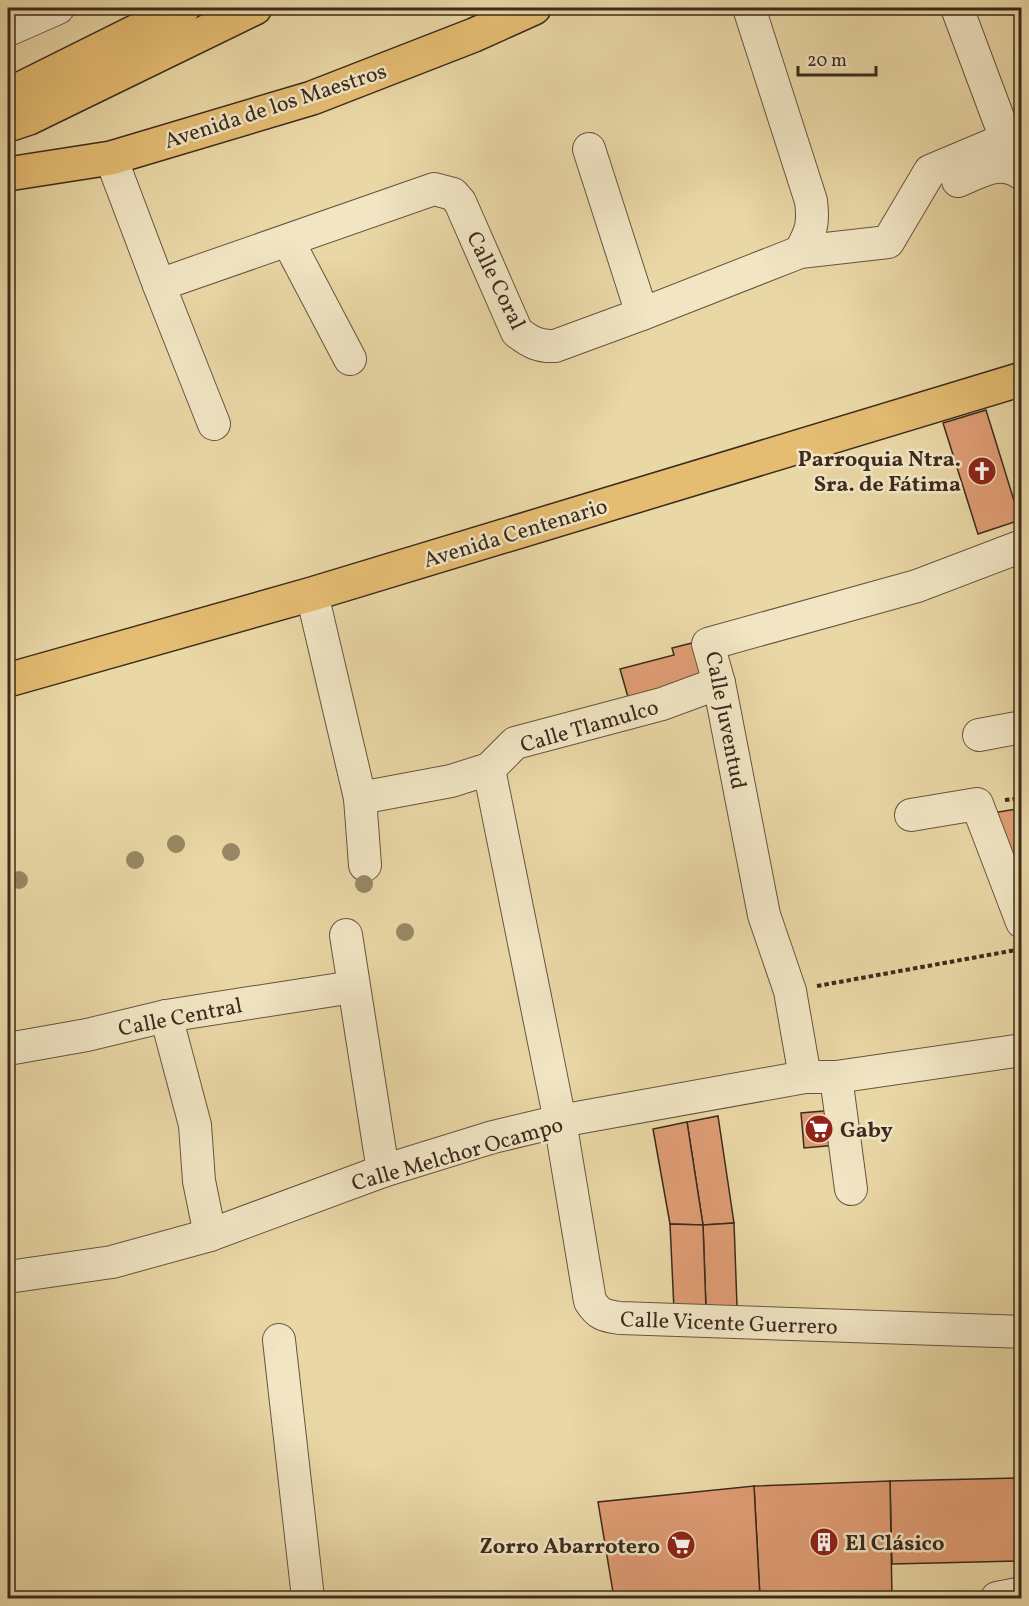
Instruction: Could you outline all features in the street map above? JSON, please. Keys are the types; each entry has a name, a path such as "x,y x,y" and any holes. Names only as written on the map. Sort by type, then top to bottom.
{"main road":[{"path":"8,95 183,8"},
{"path":"8,125 29,118 255,8"},
{"name":"Avenida de los Maestros","path":"8,174 111,158 312,98 474,35 534,8"},
{"name":"Avenida Centenario","path":"8,680 312,594 1022,380"}],"street":[{"path":"8,30 58,8"},
{"path":"749,8 811,201 813,218 810,235 800,252"},
{"path":"957,8 1014,136"},
{"name":"Calle Coral","path":"159,285 434,189 453,194 460,202 517,332 530,342 544,347 555,346 800,252 888,242 930,171 1014,136"},
{"path":"589,149 642,314"},
{"path":"111,158 214,424"},
{"path":"901,261 930,198 945,186 994,166 1014,168 1022,174"},
{"path":"288,241 350,359"},
{"name":"Calle Juventud","path":"805,1077 790,991 764,915 719,683 708,644 917,586 1022,546"},
{"path":"312,594 360,798 365,865"},
{"name":"Calle Tlamulco","path":"360,798 451,781 489,769 515,743 662,704 719,683"},
{"path":"979,735 1022,727"},
{"name":"Calle Vicente Guerrero","path":"489,769 560,1121 590,1300 596,1311 607,1317 631,1319 1022,1332"},
{"path":"911,815 977,804 1022,922"},
{"path":"346,935 382,1171"},
{"name":"Calle Central","path":"8,1049 87,1035 166,1016 353,987"},
{"path":"166,1016 195,1125 199,1181 210,1235"},
{"name":"Calle Melchor Ocampo","path":"8,1277 112,1262 210,1235 382,1171 493,1137 560,1121 805,1077 836,1077 1022,1050"},
{"path":"836,1077 850,1189"},
{"path":"279,1340 308,1599"},
{"path":"997,1599 1022,1593"}],"path":[{"path":"790,991 1022,949"}],"building":[{"name":"Parroquia Ntra. Sra. de Fátima","path":"986,410 1020,520 978,534 943,423"},
{"path":"696,642 705,678 628,697 620,669 674,655 672,648"},
{"path":"1022,808 1022,895 992,813"},
{"name":"Gaby","path":"834,1110 837,1145 804,1148 801,1113"},
{"path":"718,1116 734,1223 703,1225 687,1122"},
{"path":"687,1122 703,1225 670,1224 653,1129"},
{"path":"734,1223 737,1306 706,1309 703,1225"},
{"path":"670,1224 703,1225 706,1309 674,1310"},
{"path":"1022,1478 1022,1561 892,1564 890,1481"},
{"name":"El Clásico","path":"890,1481 892,1598 760,1598 754,1486"},
{"name":"Zorro Abarrotero","path":"754,1486 760,1598 614,1598 598,1502"}],"place":[{"name":"Parroquia Ntra. Sra. de Fátima","path":"982,471"},
{"name":"Gaby","path":"819,1129"},
{"name":"El Clásico","path":"824,1542"},
{"name":"Zorro Abarrotero","path":"681,1545"}]}
